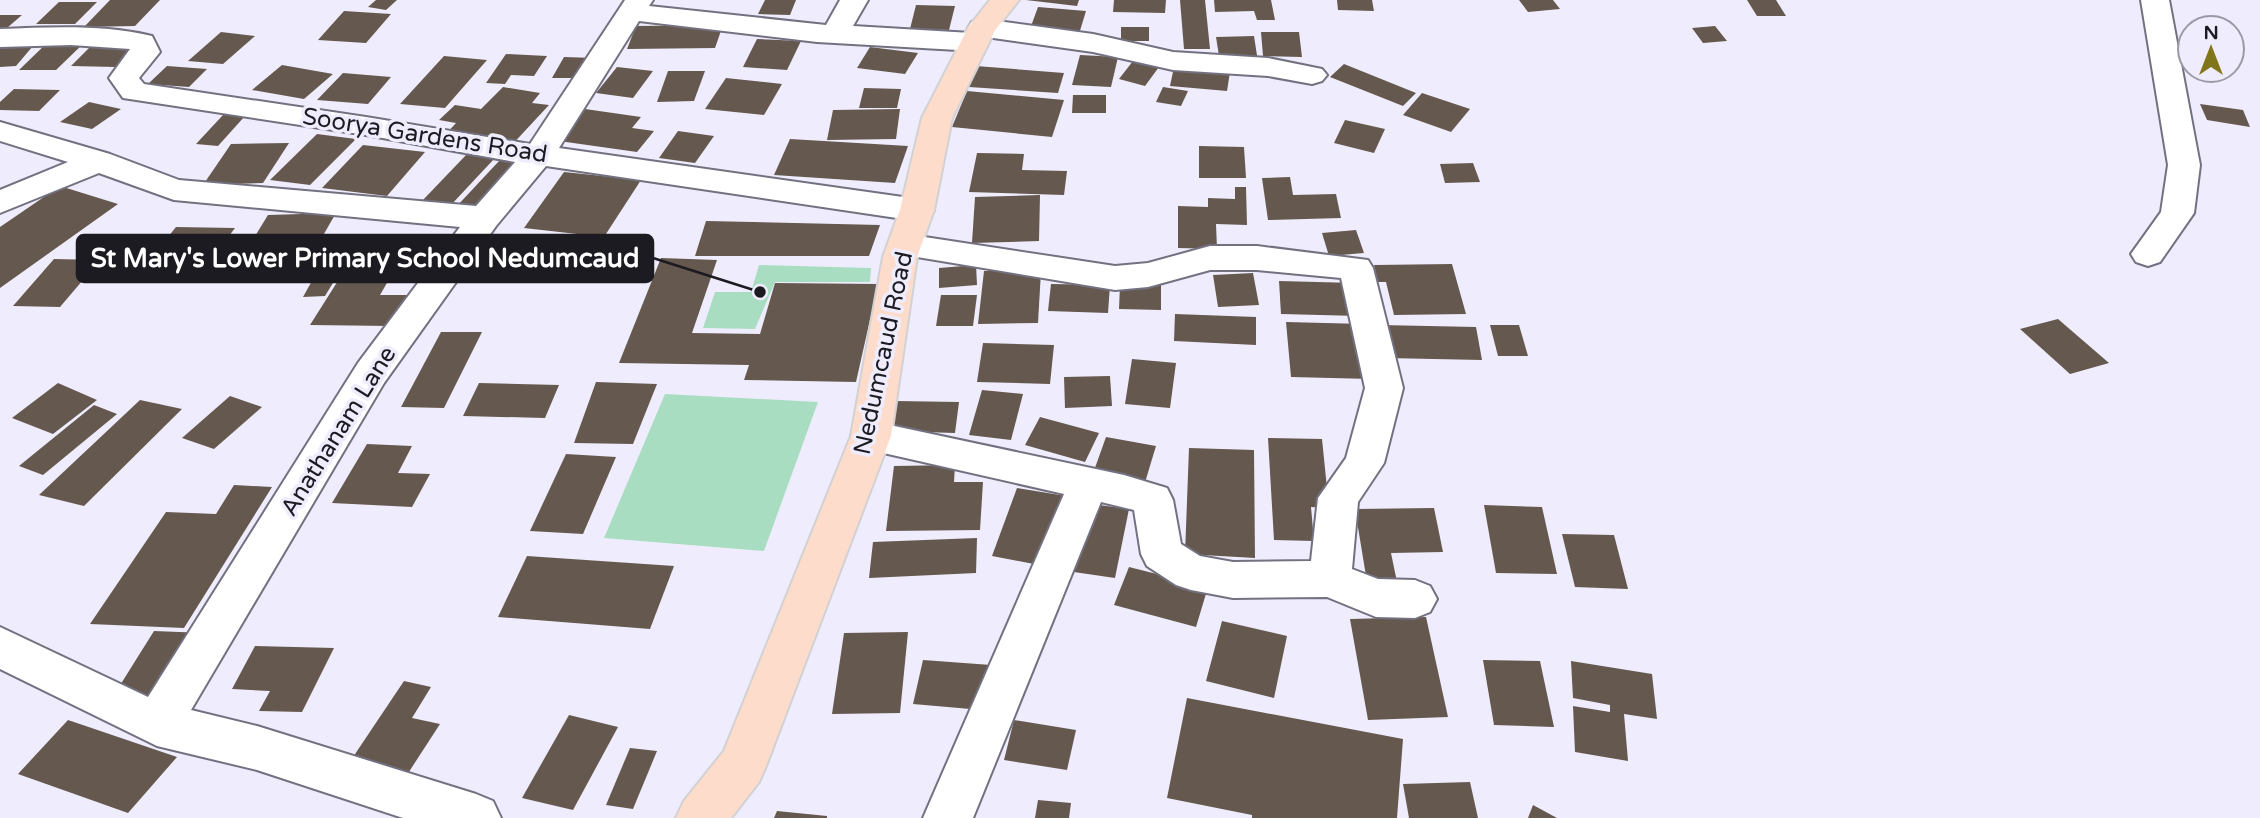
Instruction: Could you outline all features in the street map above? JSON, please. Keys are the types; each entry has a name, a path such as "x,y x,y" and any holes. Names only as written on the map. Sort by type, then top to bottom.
{"main road":[{"name":"Nedumcaud Road","path":"701,818 742,766 871,436 900,257 917,210 937,118 987,23"}],"street":[{"path":"835,34 854,0"},
{"path":"2148,254 2176,213 2184,166 2155,0"},
{"path":"635,6 835,34 987,23 1173,61 1268,67 1311,75"},
{"name":"Anathanam Lane","path":"157,724 371,373 484,218 539,154 635,6"},
{"name":"Soorya Gardens Road","path":"0,37 68,35 117,37 142,42 145,52 124,78 134,92 366,126 460,144 917,210"},
{"path":"0,131 99,161 174,190 484,218"},
{"path":"0,202 99,161"},
{"path":"905,245 1115,278 1149,275 1210,258 1257,258 1356,268 1384,388 1364,463 1338,498 1330,579"},
{"path":"871,436 1153,500 1162,554 1191,572 1233,580 1330,579 1376,597 1415,599"},
{"path":"948,818 1088,484"},
{"path":"0,647 157,724 257,748 476,818"}],"green space":[{"path":"759,265 871,268 870,282 775,282 755,329 703,328 715,292 751,292"},
{"path":"665,394 818,402 764,551 604,538"}],"building":[{"path":"110,0 160,0 135,26 84,27"},
{"path":"376,0 397,0 386,10 368,7"},
{"path":"765,0 796,0 790,15 758,14"},
{"path":"1026,0 1079,0 1077,6"},
{"path":"1114,0 1166,0 1165,13 1113,12"},
{"path":"1180,0 1205,0 1210,49 1184,49"},
{"path":"1214,0 1271,0 1275,20 1257,20 1254,11 1215,12"},
{"path":"1337,0 1372,0 1374,11 1338,10"},
{"path":"1519,0 1553,0 1560,9 1528,12"},
{"path":"1747,0 1776,0 1786,16 1757,16"},
{"path":"59,2 97,2 75,24 36,24"},
{"path":"916,5 955,6 949,30 910,29"},
{"path":"1038,7 1086,11 1079,34 1030,29"},
{"path":"344,11 391,14 366,43 318,40"},
{"path":"0,15 22,15 0,34"},
{"path":"723,25 715,48 627,49 636,26"},
{"path":"1715,26 1727,41 1703,43 1692,28"},
{"path":"1121,27 1149,27 1149,41 1121,41"},
{"path":"221,32 255,36 223,64 188,61"},
{"path":"1261,32 1299,32 1302,57 1263,56"},
{"path":"1254,36 1258,62 1220,62 1216,37"},
{"path":"757,39 801,41 787,70 743,67"},
{"path":"38,40 16,66 0,67 0,44"},
{"path":"48,42 85,42 56,70 19,70"},
{"path":"95,42 140,43 116,67 71,66"},
{"path":"870,47 918,53 905,74 857,68"},
{"path":"506,54 547,56 534,76 511,75 505,84 486,83"},
{"path":"1080,55 1118,57 1111,87 1072,85"},
{"path":"444,56 487,60 445,108 400,104"},
{"path":"564,57 595,58 584,78 552,78"},
{"path":"1133,61 1159,67 1145,86 1119,79"},
{"path":"1344,64 1416,93 1403,106 1330,77"},
{"path":"282,65 333,74 304,99 252,90"},
{"path":"167,66 207,69 189,87 148,84"},
{"path":"976,66 1064,73 1058,93 969,87"},
{"path":"617,67 653,71 633,98 596,93"},
{"path":"1174,67 1230,72 1227,91 1170,86"},
{"path":"668,71 705,71 694,101 657,102"},
{"path":"343,73 391,77 368,104 317,100"},
{"path":"726,78 782,84 764,115 705,109"},
{"path":"503,87 540,93 532,103 549,105 509,148 443,137 456,123 439,120 455,105 481,109"},
{"path":"1163,87 1188,91 1181,106 1156,102"},
{"path":"864,88 901,89 897,108 859,108"},
{"path":"14,89 60,90 39,111 0,110 0,102"},
{"path":"967,91 1064,100 1052,137 952,127"},
{"path":"1422,93 1470,109 1451,132 1403,115"},
{"path":"1073,95 1106,95 1106,113 1072,113"},
{"path":"89,102 121,109 92,129 60,122"},
{"path":"2200,104 2243,110 2250,127 2207,120"},
{"path":"585,109 641,117 632,128 654,131 637,152 559,141"},
{"path":"900,109 896,139 827,140 833,110"},
{"path":"223,115 245,116 218,146 196,144"},
{"path":"1345,120 1385,129 1374,153 1334,143"},
{"path":"678,131 714,136 695,163 659,158"},
{"path":"317,134 356,139 310,185 270,180"},
{"path":"790,139 908,146 895,183 774,175"},
{"path":"289,143 263,183 203,185 231,144"},
{"path":"363,145 425,152 387,196 322,188"},
{"path":"1199,146 1244,147 1246,178 1199,178"},
{"path":"977,153 1024,154 1022,170 1067,171 1064,195 969,192"},
{"path":"467,154 494,159 450,206 422,201"},
{"path":"500,160 527,165 483,212 456,207"},
{"path":"1473,163 1480,182 1445,183 1440,164"},
{"path":"564,172 641,180 604,237 524,228"},
{"path":"1290,177 1293,195 1336,194 1341,218 1268,220 1262,178"},
{"path":"60,186 118,204 0,288 0,227"},
{"path":"1235,187 1246,187 1247,225 1216,224 1217,249 1178,248 1178,206 1208,207 1208,198 1235,199"},
{"path":"1040,195 1039,241 972,243 975,197"},
{"path":"336,213 321,239 252,241 268,215"},
{"path":"706,221 880,225 869,256 695,256"},
{"path":"176,227 235,228 208,264 147,263"},
{"path":"1356,230 1364,253 1329,256 1322,233"},
{"path":"661,258 717,260 692,333 760,334 775,283 878,284 856,382 744,380 749,365 619,363"},
{"path":"54,259 100,260 60,307 13,306"},
{"path":"1452,264 1466,314 1394,315 1386,282 1378,282 1374,265"},
{"path":"976,265 977,285 939,288 939,268"},
{"path":"984,271 1041,271 1038,323 978,324"},
{"path":"1253,273 1259,305 1218,307 1213,275"},
{"path":"341,276 391,276 380,295 408,295 391,326 310,325"},
{"path":"336,278 325,296 303,297 313,279"},
{"path":"1279,281 1355,283 1359,316 1281,314"},
{"path":"1051,284 1110,285 1108,313 1048,311"},
{"path":"1120,285 1161,285 1161,310 1119,309"},
{"path":"941,295 977,295 973,326 936,326"},
{"path":"1175,314 1256,317 1256,345 1174,341"},
{"path":"2058,319 2109,363 2070,374 2020,329"},
{"path":"1286,322 1364,324 1372,379 1291,377"},
{"path":"1380,325 1476,327 1482,360 1385,358"},
{"path":"1490,325 1519,325 1528,356 1498,356"},
{"path":"441,332 482,332 444,408 401,407"},
{"path":"983,343 1054,345 1050,384 977,382"},
{"path":"1132,359 1176,363 1170,408 1125,404"},
{"path":"1110,376 1112,406 1065,408 1064,377"},
{"path":"596,382 657,384 633,444 574,443"},
{"path":"58,383 97,400 53,434 12,418"},
{"path":"479,383 559,385 545,418 463,416"},
{"path":"982,390 1023,394 1011,440 969,435"},
{"path":"230,396 262,407 214,449 182,438"},
{"path":"140,400 182,409 84,506 39,495"},
{"path":"895,401 959,402 955,433 889,431"},
{"path":"94,405 117,414 43,475 19,466"},
{"path":"1040,417 1099,433 1085,462 1025,445"},
{"path":"1106,437 1156,446 1143,489 1091,479"},
{"path":"1268,438 1322,439 1329,508 1311,507 1314,541 1274,540"},
{"path":"367,444 412,446 398,473 430,474 412,507 332,503"},
{"path":"1189,448 1254,450 1255,558 1185,554"},
{"path":"566,454 616,457 583,534 530,531"},
{"path":"955,465 954,482 983,482 980,530 886,531 894,466"},
{"path":"234,485 272,487 184,628 90,624 166,512 216,514"},
{"path":"1017,488 1066,496 1044,566 992,556"},
{"path":"1084,503 1129,509 1115,578 1067,571"},
{"path":"1484,505 1542,507 1557,574 1496,573"},
{"path":"1434,508 1443,552 1391,553 1397,582 1367,582 1355,509"},
{"path":"1562,534 1614,535 1628,589 1575,587"},
{"path":"977,538 976,573 869,578 873,542"},
{"path":"527,556 674,566 650,629 498,617"},
{"path":"1129,567 1208,587 1196,627 1114,605"},
{"path":"1426,617 1448,717 1368,720 1350,619"},
{"path":"1222,621 1287,636 1274,698 1206,681"},
{"path":"154,631 205,633 165,700 112,698"},
{"path":"908,632 900,713 832,714 844,633"},
{"path":"255,646 334,648 302,712 259,711 270,691 232,689"},
{"path":"923,660 991,665 982,710 913,704"},
{"path":"1483,660 1540,661 1554,727 1494,725"},
{"path":"1571,661 1652,674 1657,719 1624,714 1628,761 1575,752 1573,706 1610,712 1610,705 1573,698"},
{"path":"404,681 431,687 412,718 440,724 403,781 345,769"},
{"path":"1187,698 1403,739 1397,818 1252,818 1252,815 1167,798"},
{"path":"569,715 618,727 573,810 522,798"},
{"path":"68,720 177,757 128,813 18,774"},
{"path":"1014,720 1076,730 1067,770 1004,760"},
{"path":"630,748 657,751 633,809 606,805"},
{"path":"1470,782 1478,818 1409,818 1403,784"},
{"path":"1038,800 1071,803 1069,818 1035,818"},
{"path":"1533,805 1557,818 1528,818"},
{"path":"777,811 827,816 827,818 774,818"}],"place":[{"name":"St Mary's Lower Primary School Nedumcaud","path":"760,292"}]}
